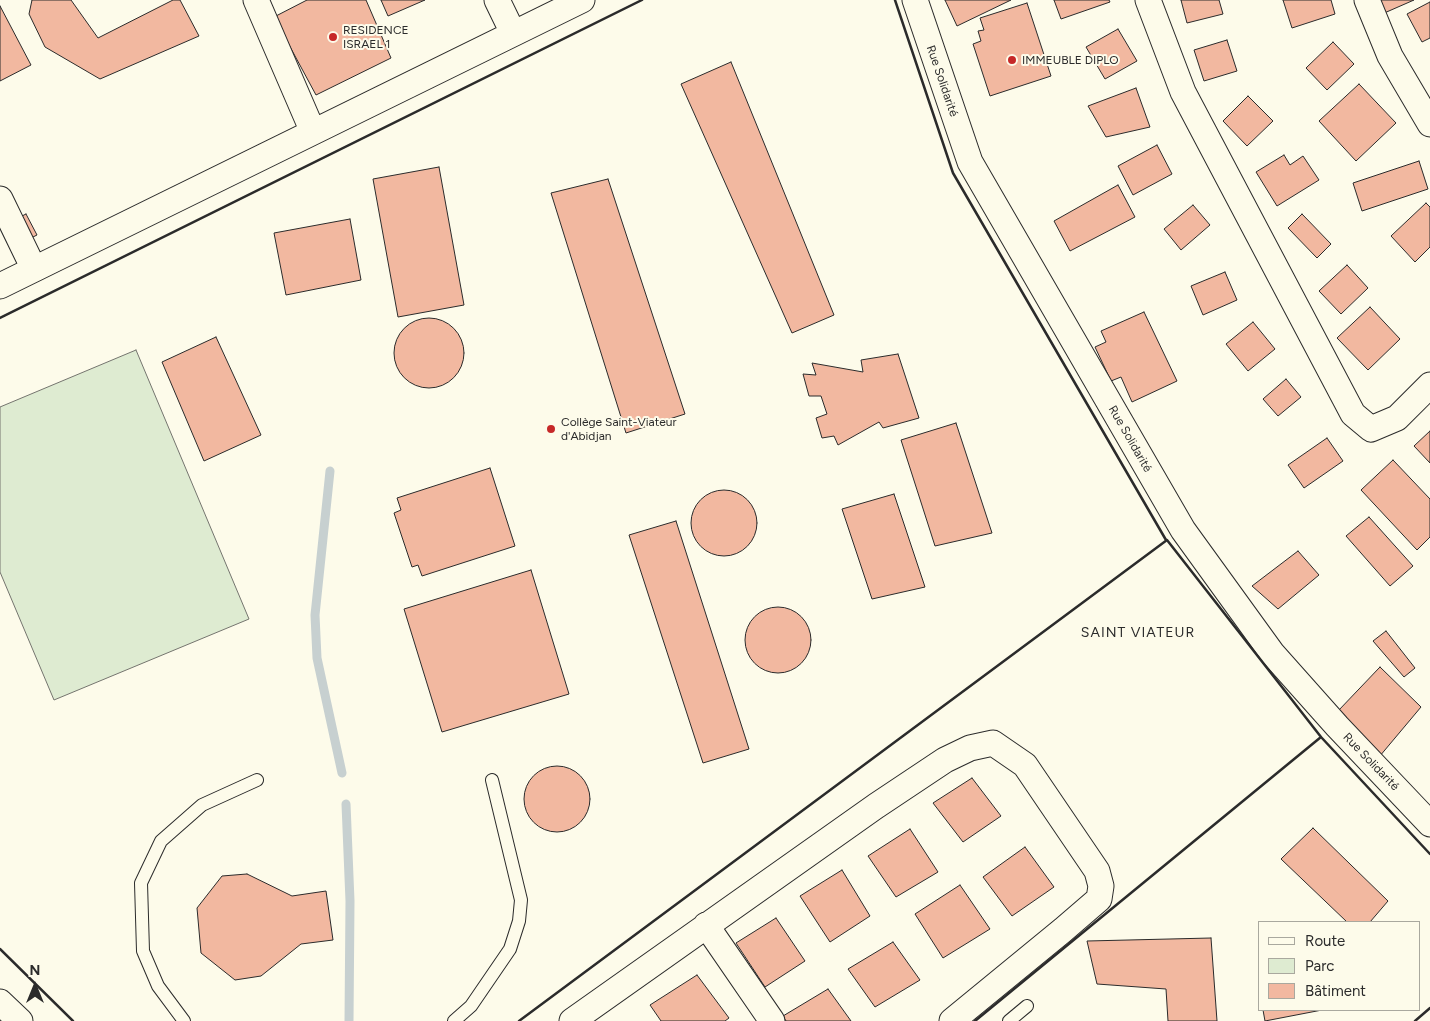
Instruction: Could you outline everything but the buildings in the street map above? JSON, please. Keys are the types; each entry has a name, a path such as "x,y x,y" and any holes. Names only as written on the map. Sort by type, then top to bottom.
{"street":[{"path":"256,0 313,132"},
{"path":"497,0 514,33"},
{"path":"0,286 582,0"},
{"name":"Rue Solidarité","path":"915,0 970,162 1183,530 1272,653 1337,726 1430,824"},
{"path":"1148,0 1182,92 1353,414 1371,429 1397,418 1430,385"},
{"path":"1367,0 1390,56 1430,124"},
{"path":"0,199 34,269"},
{"path":"572,1021 876,806 945,760 970,748 993,743 1026,765 1097,871 1101,886 1099,899 1064,930 952,1021"},
{"path":"706,925 772,1021"},
{"path":"0,1002 20,1021"}],"lane":[{"path":"184,1021 158,986 143,951 141,883 161,841 202,806 258,780"},
{"path":"454,1021 471,1006 510,949 519,921 521,900 492,780"},
{"path":"1009,1021 1027,1006"}],"green space":[{"path":"136,350 249,619 54,700 0,572 0,407"}],"waterway":[{"path":"330,471 315,615 317,658 342,773"},
{"path":"346,804 350,901 349,1021"}],"wall":[{"path":"0,318 642,0"},
{"path":"895,0 953,173 1166,540"},
{"path":"519,1021 1167,540 1321,737 975,1021"},
{"path":"1321,737 1430,854"},
{"path":"0,949 73,1021"},
{"path":"1415,1021 1430,1008"}],"place":[{"name":"RESIDENCE ISRAEL 1","path":"333,37"},
{"name":"IMMEUBLE DIPLO","path":"1012,60"},
{"name":"Collège Saint-Viateur d'Abidjan","path":"551,429"}],"district":[{"name":"SAINT VIATEUR","path":"1138,633"}]}
